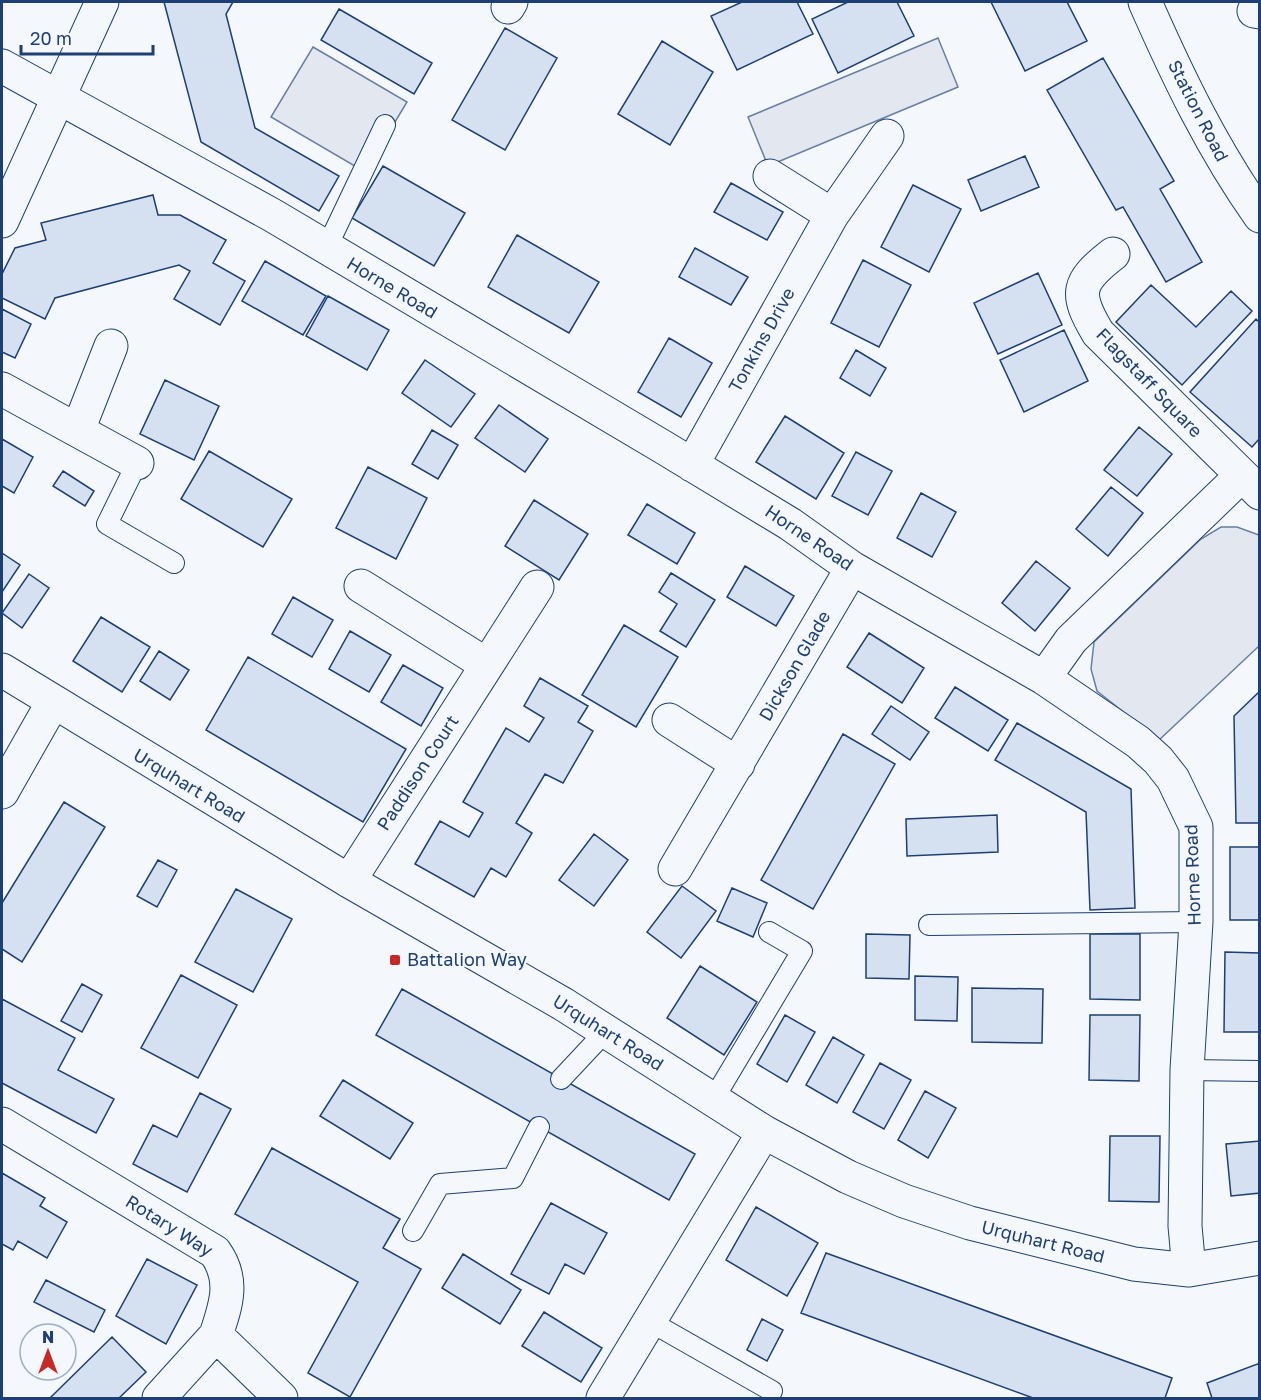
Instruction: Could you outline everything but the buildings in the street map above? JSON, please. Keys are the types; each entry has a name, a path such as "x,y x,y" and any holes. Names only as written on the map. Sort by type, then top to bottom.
{"street":[{"path":"2,221 57,96 102,2"},
{"name":"Station Road","path":"1145,2 1197,115 1225,166 1260,216"},
{"name":"Horne Road","path":"2,66 326,249 692,465 790,524 852,568 1044,678 1138,742 1173,779 1196,827 1196,922 1187,1070 1185,1226 1189,1270"},
{"name":"Tonkins Drive","path":"692,465 832,215 887,136"},
{"path":"770,176 832,215"},
{"name":"Flagstaff Square","path":"1044,678 1071,640 1250,485 1098,333 1088,316 1083,299 1083,285 1090,272 1113,254"},
{"path":"78,430 111,346"},
{"path":"2,389 137,463"},
{"name":"Dickson Glade","path":"675,869 852,568"},
{"path":"361,586 487,665"},
{"name":"Paddison Court","path":"349,881 537,587"},
{"name":"Urquhart Road","path":"2,670 52,704 606,1031 764,1132 848,1177 903,1200 970,1223 1134,1264 1189,1270 1260,1258"},
{"path":"2,792 52,704"},
{"path":"669,720 738,764"},
{"name":"Rotary Way","path":"2,1125 215,1252 225,1267 227,1282 226,1296 216,1335"},
{"path":"603,1398 764,1132"},
{"path":"159,1398 216,1335 281,1398"}],"lane":[{"path":"326,249 386,125"},
{"path":"137,463 107,524 174,563"},
{"path":"929,926 1196,922"},
{"path":"713,1100 802,951 769,932"},
{"path":"561,1079 606,1031"},
{"path":"1187,1070 1260,1071"},
{"path":"413,1232 440,1184 513,1178 539,1127"},
{"path":"649,1322 772,1391"}],"shaded area":[{"path":"938,38 958,87 768,166 748,117"},
{"path":"313,47 407,102 365,172 271,117"},
{"path":"1221,527 1237,527 1259,535 1259,646 1159,740 1097,691 1091,669 1094,642 1201,539"}],"place":[{"name":"Battalion Way","path":"395,960"}]}
